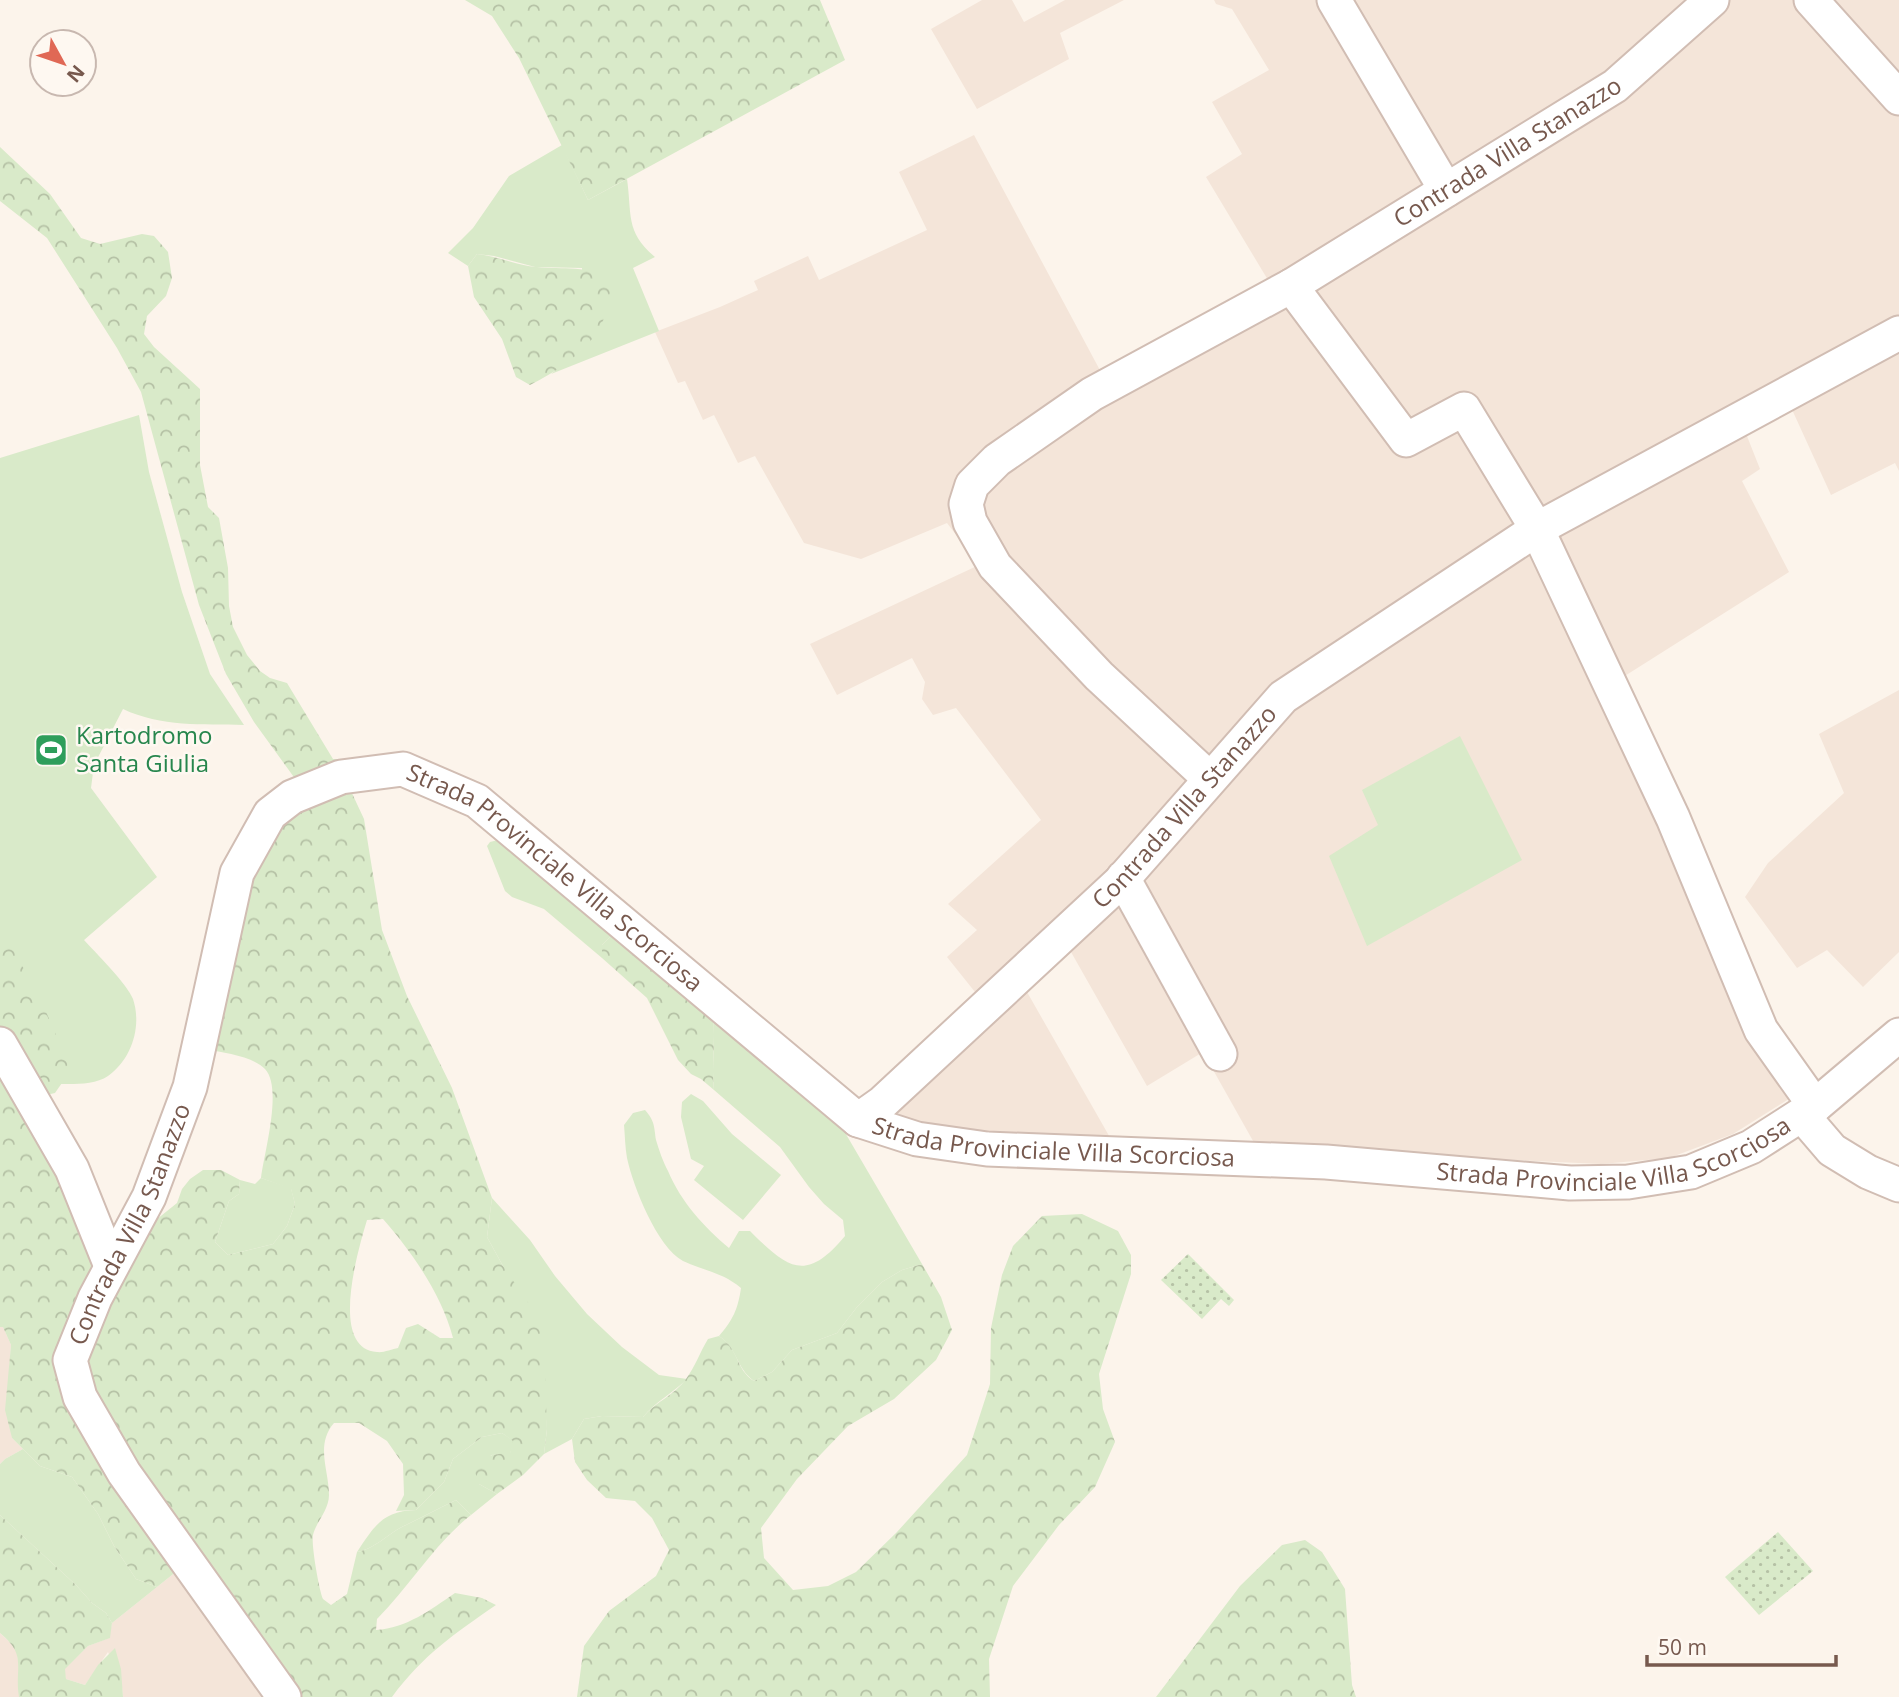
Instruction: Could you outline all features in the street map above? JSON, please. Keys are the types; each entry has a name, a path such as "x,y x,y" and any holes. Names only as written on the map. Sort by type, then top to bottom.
{"street":[{"path":"1334,0 1446,190"},
{"name":"Contrada Villa Stanazzo","path":"1210,779 1099,676 995,566 970,522 966,504 972,485 997,460 1092,394 1291,286 1615,86 1712,0"},
{"path":"1811,0 1899,98"},
{"path":"1291,286 1406,440 1464,409 1537,529 1673,818 1761,1030 1832,1150 1868,1172 1899,1185"},
{"name":"Contrada Villa Stanazzo","path":"858,1120 882,1103 1124,878 1283,697 1537,529 1899,333"},
{"name":"Strada Provinciale Villa Scorciosa","path":"292,797 341,777 404,769 477,802 858,1120 916,1139 987,1149 1326,1162 1570,1183 1628,1182 1691,1172 1751,1147 1809,1110 1899,1035"},
{"name":"Contrada Villa Stanazzo","path":"284,1697 124,1473 79,1397 70,1360 95,1298 149,1197 190,1087 237,873 270,814 292,797"},
{"path":"1124,878 1220,1054"},
{"path":"0,1044 72,1169 111,1266"}],"shaded area":[{"path":"982,0 1012,0 1024,22 1065,0 1124,0 1060,33 1069,59 977,109 931,29"},
{"path":"1214,0 1899,0 1899,471 1895,463 1831,495 1789,403 1743,426 1760,469 1742,481 1789,572 1620,679 1749,987 1808,1087 1733,1134 1669,1158 1601,1164 1257,1148 1203,1052 1147,1086 1071,952 1027,992 1112,1141 908,1125 863,1104 979,997 947,957 977,930 948,904 1041,820 956,708 933,715 922,699 925,682 912,658 837,695 810,644 979,565 947,523 861,559 804,543 755,456 738,463 714,415 703,420 685,381 678,383 655,332 758,290 754,281 808,256 819,280 927,230 899,172 974,135 1102,374 1271,285 1206,177 1242,154 1212,102 1269,70 1232,9 1216,4"},
{"path":"1899,690 1899,952 1863,987 1827,950 1797,968 1745,897 1768,863 1844,793 1819,734"},
{"path":"0,1327 3,1327 11,1345 9,1375 12,1438 23,1449 0,1464"},
{"path":"182,1567 269,1697 123,1697 122,1687 108,1652 85,1685 66,1679 64,1669 88,1646 109,1638 112,1623"},
{"path":"0,1633 16,1648 19,1697 0,1697"}],"green space":[{"path":"465,0 820,0 845,60 588,200 519,58 492,16"},
{"path":"562,145 588,200 627,179 634,231 645,248 655,257 633,268 659,331 551,374 581,350 582,268 535,267 477,254 468,266 448,253 473,228 509,176"},
{"path":"0,147 50,194 81,238 100,244 142,234 154,236 168,252 172,278 166,296 147,316 144,334 154,347 200,389 200,465 208,507 219,518 228,568 229,606 233,627 247,655 260,671 270,678 287,683 333,759 349,759 296,780 254,722 226,674 199,605 141,392 117,348 47,238 0,201"},
{"path":"477,254 529,266 585,270 612,281 600,328 574,357 539,380 530,385 516,377 502,339 474,297 468,266"},
{"name":"Kartodromo Santa Giulia","path":"139,415 149,472 182,592 210,674 244,725 167,722 123,709 94,765 91,788 157,877 84,940 118,977 133,999 136,1020 129,1051 116,1069 103,1079 60,1084 0,1005 0,458"},
{"path":"1460,736 1522,860 1367,946 1329,856 1378,825 1362,790"},
{"path":"350,789 364,819 382,930 407,996 452,1088 492,1198 487,1237 529,1304 541,1333 545,1375 547,1429 544,1454 523,1475 497,1494 479,1484 475,1472 485,1458 510,1453 513,1441 502,1433 482,1437 453,1459 444,1482 416,1510 396,1511 404,1495 403,1464 387,1441 359,1423 334,1423 328,1431 324,1458 329,1495 325,1511 313,1535 323,1599 331,1605 347,1594 357,1552 456,1500 471,1515 445,1539 377,1619 376,1630 408,1622 455,1593 482,1598 496,1605 427,1657 392,1697 298,1697 199,1564 80,1379 89,1340 141,1232 177,1203 182,1189 190,1179 203,1170 221,1170 240,1180 239,1194 229,1201 215,1242 228,1255 273,1244 287,1226 295,1204 291,1189 261,1178 272,1105 270,1078 265,1069 254,1061 208,1050 253,866 282,825 315,803","holes":["383,1219 434,1290 453,1338 440,1338 418,1324 406,1328 398,1348 377,1352 362,1347 354,1334 350,1316 351,1295 358,1252 367,1220"]},
{"path":"498,840 614,933 602,945 602,958 544,909 512,897 505,891 487,846"},
{"path":"0,924 43,1005 68,1062 64,1080 55,1093 37,1097 0,1037"},
{"path":"614,933 713,1016 714,1090 691,1074 678,1060 647,998 602,958 602,945"},
{"path":"713,1016 840,1124 922,1264 902,1270 882,1282 857,1307 837,1333 792,1350 772,1372 754,1381 719,1336 734,1314 741,1288 720,1275 683,1261 664,1243 647,1215 635,1184 627,1158 624,1125 633,1113 645,1110 652,1121 663,1160 679,1193 702,1223 729,1248 739,1231 750,1231 786,1262 808,1265 831,1251 845,1236 843,1220 809,1187 780,1147 714,1090"},
{"path":"0,1050 100,1247 67,1321 60,1369 182,1567 157,1587 136,1579 114,1546 98,1514 72,1477 40,1466 12,1438 5,1410 11,1345 3,1327 0,1327"},
{"path":"691,1094 703,1101 732,1134 781,1175 743,1220 694,1180 704,1166 691,1159 681,1117 682,1102"},
{"path":"261,1178 291,1188 295,1204 287,1226 273,1244 228,1255 215,1242 229,1201 239,1194 240,1180 255,1184"},
{"path":"492,1198 530,1240 555,1276 587,1314 622,1347 659,1375 687,1379 643,1417 602,1416 584,1419 572,1439 544,1454 547,1429 545,1408 503,1266 487,1237"},
{"path":"1082,1214 1118,1231 1131,1255 1131,1274 1099,1374 1103,1409 1115,1442 1095,1487 1059,1525 1013,1586 989,1659 990,1697 577,1697 584,1646 609,1611 656,1576 669,1550 652,1518 635,1501 606,1498 587,1480 575,1462 572,1439 584,1419 602,1416 643,1417 681,1385 708,1339 719,1336 731,1347 743,1371 754,1381 772,1372 792,1350 837,1333 857,1307 882,1282 902,1270 922,1264 941,1297 952,1330 936,1360 894,1399 848,1426 797,1479 761,1528 764,1558 793,1590 828,1586 856,1572 897,1532 967,1455 990,1384 991,1328 1002,1275 1013,1246 1042,1216"},
{"path":"1188,1254 1234,1300 1229,1306 1221,1299 1202,1319 1161,1280"},
{"path":"502,1433 514,1441 510,1454 491,1455 479,1484 497,1494 471,1515 456,1500 357,1552 381,1521 395,1513 416,1510 444,1482 453,1459 482,1437"},
{"path":"23,1449 40,1466 72,1477 98,1514 114,1546 136,1579 157,1587 112,1623 106,1613 92,1603 0,1515 0,1464"},
{"path":"0,1515 92,1603 106,1613 112,1623 110,1638 88,1646 65,1669 66,1679 85,1685 98,1665 115,1648 121,1669 123,1697 19,1697 17,1655 9,1641 0,1633"},
{"path":"1778,1532 1813,1571 1759,1615 1725,1577"},
{"path":"1305,1540 1322,1552 1345,1589 1352,1685 1356,1697 1156,1697 1240,1586 1282,1545"}],"place":[{"name":"Kartodromo Santa Giulia","path":"51,750"}]}
